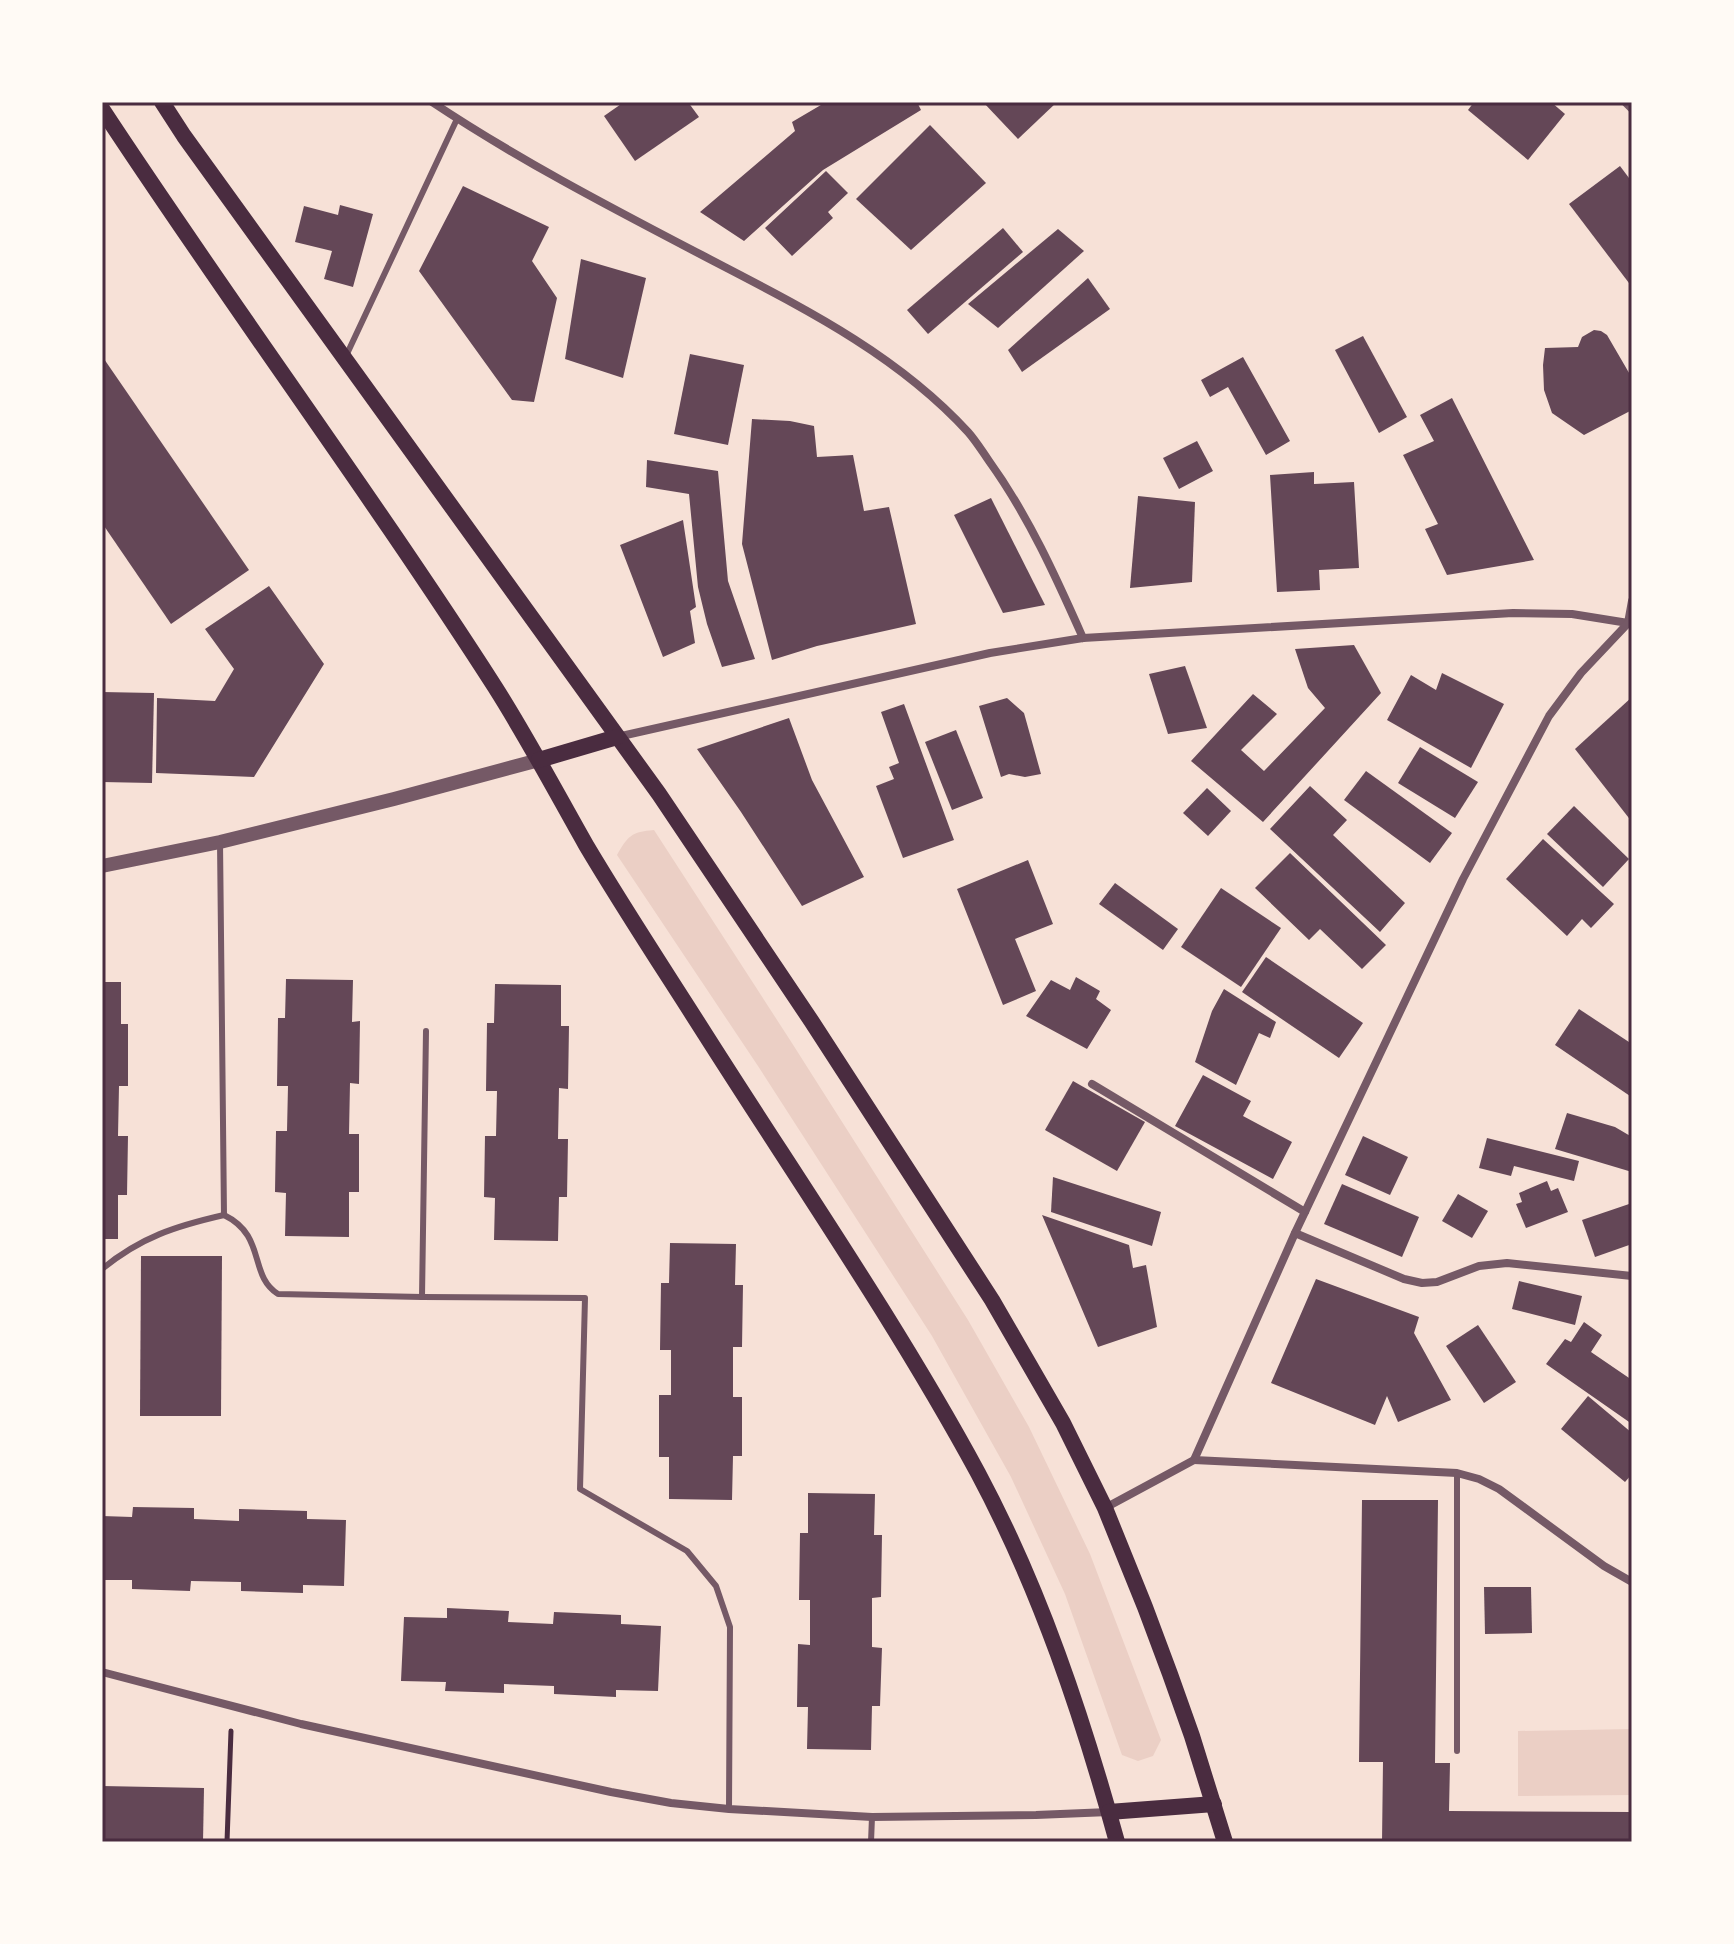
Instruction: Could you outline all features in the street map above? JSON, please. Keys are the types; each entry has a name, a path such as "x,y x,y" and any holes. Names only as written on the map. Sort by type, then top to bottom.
{"main road":[{"path":"162,102 666,804 992,1300 1063,1423 1105,1508 1165,1660 1225,1842"},
{"path":"102,109 414,564 496,689 602,871 911,1357 979,1476 1047,1625 1075,1703 1117,1842"},
{"path":"539,760 617,737"},
{"path":"1109,1812 1214,1804"}],"street":[{"path":"432,102 610,207 823,318 872,349 929,394 970,434 1007,486 1083,638"},
{"path":"1625,102 1632,109"},
{"path":"1194,1460 1295,1233 1463,879 1549,716 1581,673 1630,621 1632,601"},
{"path":"617,737 990,653 1083,638 1513,613 1572,614 1630,621"},
{"path":"102,866 220,842 539,760"},
{"path":"1092,1084 1305,1212"},
{"path":"1295,1233 1404,1279 1422,1283 1437,1282 1479,1266 1507,1263 1632,1276"},
{"path":"1105,1508 1194,1460 1457,1473 1499,1489 1604,1566 1632,1582"},
{"path":"102,1672 301,1724 671,1803 872,1817 1109,1812"}],"lane":[{"path":"345,359 457,119"},
{"path":"220,842 224,1215"},
{"path":"422,1297 426,1031"},
{"path":"102,1269 151,1237 179,1225 224,1215 239,1222 250,1237 264,1278 270,1289 278,1294 585,1298 580,1489 687,1551 716,1586 730,1627 729,1809"},
{"path":"1457,1473 1457,1751"},
{"path":"871,1842 872,1817"}],"path":[{"path":"227,1842 232,1706"}],"shaded area":[{"path":"654,830 968,1320 1029,1427 1090,1554 1161,1740 1153,1756 1138,1761 1122,1755 1065,1594 1011,1477 932,1336 617,855 631,836"},
{"path":"1632,1729 1632,1795 1518,1796 1518,1731"}],"building":[{"path":"624,102 688,102 699,117 635,161 604,116"},
{"path":"826,102 917,102 921,110 823,170 744,241 700,212 795,131 792,122"},
{"path":"983,102 1057,102 1018,139"},
{"path":"1474,102 1551,102 1565,114 1528,160 1468,110"},
{"path":"930,125 986,183 911,250 856,199"},
{"path":"1620,166 1632,182 1632,287 1569,204"},
{"path":"826,171 848,193 828,212 833,218 792,256 765,228"},
{"path":"463,186 549,227 532,261 557,298 534,402 512,400 419,271"},
{"path":"340,205 373,214 353,287 324,279 332,251 295,242 304,206 338,215"},
{"path":"1003,228 1023,252 928,334 907,310"},
{"path":"1058,229 1084,251 998,328 968,304"},
{"path":"581,259 646,278 623,378 565,359"},
{"path":"1088,278 1110,309 1022,372 1008,350"},
{"path":"1594,330 1607,335 1632,378 1632,410 1584,435 1552,413 1544,390 1543,365 1545,348 1578,347 1582,337"},
{"path":"1363,336 1407,417 1379,433 1335,350"},
{"path":"690,354 744,365 728,445 674,434"},
{"path":"102,356 249,570 171,624 102,523"},
{"path":"1243,357 1290,441 1266,455 1228,387 1210,397 1201,380"},
{"path":"1452,398 1534,560 1447,575 1425,529 1438,524 1403,455 1434,441 1420,415"},
{"path":"752,419 814,426 817,457 853,455 864,511 889,507 916,624 817,646 772,660 742,544"},
{"path":"1197,441 1213,471 1179,489 1163,458"},
{"path":"647,460 718,471 728,581 755,659 722,667 698,587 689,494 646,487"},
{"path":"1314,472 1314,484 1354,482 1359,568 1319,570 1320,590 1277,592 1270,475"},
{"path":"1138,496 1195,502 1192,582 1130,588"},
{"path":"991,498 1045,605 1003,613 954,515"},
{"path":"683,520 696,607 690,611 695,643 663,657 620,545"},
{"path":"269,586 324,664 254,777 156,773 157,698 215,701 234,669 205,629"},
{"path":"1354,645 1381,693 1263,822 1191,761 1253,694 1277,714 1241,750 1264,771 1325,708 1308,688 1295,649"},
{"path":"1185,666 1207,728 1168,734 1149,674"},
{"path":"1442,673 1504,704 1471,768 1387,720 1411,675 1436,690"},
{"path":"102,692 154,693 152,783 102,782"},
{"path":"1632,697 1632,822 1575,749"},
{"path":"1007,698 1024,713 1041,774 1001,777 979,706"},
{"path":"904,704 954,840 903,858 876,786 894,779 889,767 899,763 881,712"},
{"path":"789,718 812,780 864,877 802,906 697,749"},
{"path":"956,730 983,798 952,810 925,742"},
{"path":"1420,747 1478,782 1455,818 1398,783"},
{"path":"1366,771 1452,833 1430,863 1344,800"},
{"path":"1310,786 1347,820 1333,835 1405,903 1380,932 1270,829"},
{"path":"1207,788 1231,811 1208,836 1183,813"},
{"path":"1574,806 1629,859 1603,887 1547,834"},
{"path":"1543,839 1614,904 1591,928 1582,919 1567,936 1506,879"},
{"path":"1290,853 1386,945 1362,969 1320,929 1309,940 1255,888"},
{"path":"1028,860 1053,924 1015,939 1036,991 1003,1005 957,889"},
{"path":"1115,883 1178,929 1163,950 1099,904"},
{"path":"1221,888 1281,928 1241,987 1181,947"},
{"path":"1266,957 1363,1023 1339,1058 1242,992"},
{"path":"1076,977 1100,991 1096,999 1111,1010 1087,1049 1026,1016 1051,980 1070,990"},
{"path":"286,979 353,980 352,1022 360,1021 359,1084 350,1083 349,1134 359,1134 359,1192 349,1192 349,1237 285,1236 286,1193 275,1192 276,1131 287,1131 288,1086 277,1086 278,1018 285,1018"},
{"path":"102,982 121,982 121,1024 128,1024 128,1086 119,1086 118,1136 128,1136 127,1195 118,1195 118,1239 102,1239"},
{"path":"495,984 561,985 561,1026 569,1026 568,1089 559,1088 558,1139 568,1139 567,1197 559,1197 558,1241 494,1240 495,1198 484,1197 485,1136 496,1136 497,1091 486,1091 487,1023 494,1023"},
{"path":"1224,989 1276,1022 1270,1038 1259,1033 1236,1085 1195,1062 1212,1011"},
{"path":"1579,1009 1632,1044 1630,1096 1555,1045"},
{"path":"1203,1075 1251,1101 1243,1116 1292,1142 1273,1179 1175,1126"},
{"path":"1073,1081 1145,1122 1117,1171 1045,1130"},
{"path":"1567,1113 1615,1127 1632,1137 1632,1172 1555,1149"},
{"path":"1363,1136 1408,1157 1390,1195 1345,1175"},
{"path":"1487,1138 1579,1161 1574,1181 1514,1166 1511,1176 1479,1168"},
{"path":"1053,1177 1161,1212 1152,1246 1051,1212"},
{"path":"1547,1181 1551,1191 1558,1188 1568,1212 1526,1228 1516,1204 1522,1202 1519,1193"},
{"path":"1342,1184 1419,1217 1402,1257 1324,1224"},
{"path":"1458,1194 1488,1211 1472,1238 1442,1221"},
{"path":"1632,1203 1632,1244 1595,1257 1582,1220"},
{"path":"1042,1215 1129,1245 1133,1268 1146,1265 1157,1327 1098,1347"},
{"path":"670,1243 736,1244 735,1285 743,1285 742,1347 733,1347 733,1397 742,1397 742,1456 733,1456 732,1500 669,1499 669,1457 659,1457 659,1395 671,1395 671,1350 660,1350 661,1283 669,1283"},
{"path":"141,1256 222,1256 221,1416 140,1416"},
{"path":"1316,1279 1419,1317 1414,1333 1451,1400 1398,1422 1387,1396 1375,1425 1271,1383"},
{"path":"1519,1281 1582,1296 1575,1325 1512,1309"},
{"path":"1584,1322 1602,1335 1591,1352 1632,1380 1632,1424 1546,1364 1565,1339 1571,1342"},
{"path":"1478,1325 1516,1382 1484,1403 1446,1346"},
{"path":"1588,1396 1632,1433 1632,1474 1625,1482 1561,1429"},
{"path":"808,1493 875,1494 874,1535 882,1535 881,1597 872,1598 872,1647 882,1648 880,1706 872,1706 871,1750 807,1749 808,1707 797,1707 798,1644 810,1645 810,1600 799,1600 800,1533 808,1533"},
{"path":"1362,1500 1438,1500 1435,1763 1450,1763 1449,1811 1632,1812 1632,1842 1382,1842 1383,1762 1359,1762"},
{"path":"133,1507 194,1508 194,1519 239,1521 239,1509 307,1511 307,1519 346,1520 344,1586 303,1585 303,1593 241,1591 241,1582 191,1581 190,1591 132,1589 132,1580 102,1580 102,1516 132,1517"},
{"path":"1484,1587 1531,1587 1532,1633 1485,1634"},
{"path":"447,1608 509,1611 508,1622 553,1624 554,1612 621,1615 621,1624 661,1626 658,1691 616,1690 616,1697 554,1694 554,1686 504,1684 504,1693 445,1691 446,1682 401,1681 404,1617 447,1618"},
{"path":"102,1786 204,1788 203,1842 102,1842"}]}
